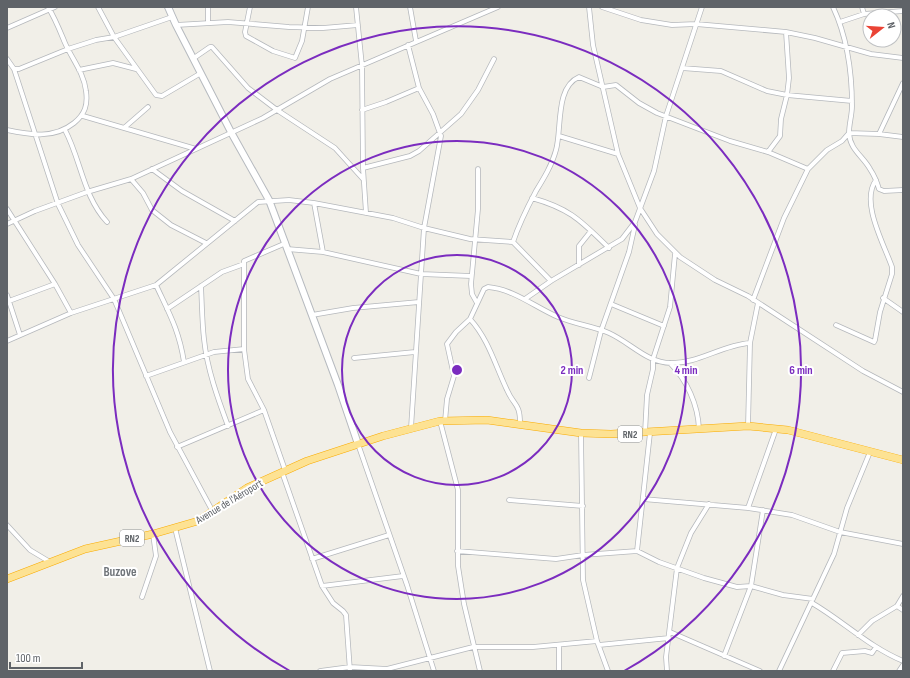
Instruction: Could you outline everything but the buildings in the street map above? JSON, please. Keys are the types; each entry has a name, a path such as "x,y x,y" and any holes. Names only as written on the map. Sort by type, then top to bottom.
{"highway":[{"name":"RN2","path":"358,444 411,428 443,421 487,420 520,423 581,433 648,433 748,426 788,430 903,460"},
{"name":"Avenue de l'Aéroport","path":"7,578 92,547 152,534 198,521 247,488 284,471 358,444"}],"main road":[{"path":"168,7 232,134 268,200 346,406 358,444"}],"street":[{"path":"7,28 49,8 55,7"},
{"path":"98,7 114,37 156,95 159,96 201,72"},
{"path":"208,7 208,22"},
{"path":"250,7 245,32 248,38 273,51 295,58 305,27 308,7"},
{"path":"356,7 362,66 363,179 366,213"},
{"path":"410,7 416,42"},
{"path":"7,224 35,211 58,204 87,192 131,179 232,134 277,110 317,86 498,7"},
{"path":"590,7 594,45 618,154 640,208 648,223 675,254 715,280 758,303 863,372 903,392"},
{"path":"602,7 641,20 672,25 696,24 786,32 871,54 903,58"},
{"path":"590,378 601,331 629,252 635,222 654,171 666,116 702,7"},
{"path":"833,7 840,22 846,47 852,101 849,133 854,149 871,169 881,190 903,190"},
{"path":"7,130 35,135 55,134 66,130 83,116 86,106 86,90 79,70 49,8"},
{"path":"840,22 862,15"},
{"path":"14,69 20,70 68,48 96,40 114,37 172,17"},
{"path":"176,25 208,22 248,22 305,27 358,25"},
{"path":"768,152 780,136 781,119 787,95 789,78 786,32"},
{"path":"408,45 419,88 441,130 442,136 424,228 411,428"},
{"path":"194,58 212,47 248,88 277,110 335,148 363,179"},
{"path":"7,59 14,69 58,204 78,245 114,299 177,447 213,512"},
{"path":"363,168 415,153 461,114 478,90 494,59"},
{"path":"79,70 113,63 136,69"},
{"path":"682,68 721,71 766,91 787,95 852,101"},
{"path":"513,242 519,223 550,168 559,136 562,100 574,79 582,77 593,85 603,87 616,85 639,103 666,116 730,141 768,152 808,169"},
{"path":"879,134 903,83"},
{"path":"362,110 419,88"},
{"path":"124,128 148,107"},
{"path":"83,116 196,149"},
{"path":"66,130 73,145 87,192 96,210 107,222"},
{"path":"849,133 879,134 903,137"},
{"path":"753,300 784,218 808,169 827,150 842,141 849,133"},
{"path":"559,136 618,154"},
{"path":"152,169 182,191 235,221"},
{"path":"477,303 471,289 471,276 478,209 478,169"},
{"path":"131,179 143,193 152,210 171,225 206,243"},
{"path":"836,325 874,342 884,298 892,274 892,267 874,221 870,193 871,186 876,180"},
{"path":"532,198 557,205 574,215 609,248"},
{"path":"7,341 71,313 156,285 235,221 253,204 268,200 314,203 394,218 424,228 475,240 513,242 551,281"},
{"path":"314,203 323,252"},
{"path":"7,209 55,284 71,313"},
{"path":"524,299 551,281 622,239 635,222"},
{"path":"579,265 578,246 591,230"},
{"path":"350,669 346,615 333,603 322,586 264,410 248,379 244,349 245,260 286,246 323,252 421,274 471,276"},
{"path":"637,551 648,433 647,395 653,369 653,359 670,307 675,254"},
{"path":"167,308 222,272 244,264"},
{"path":"9,301 55,284"},
{"path":"156,285 180,337 184,362"},
{"path":"201,286 206,354 228,426"},
{"path":"480,671 473,647 464,604 457,551 459,511 458,490 443,421 447,399 454,376 447,344 456,332 470,319 484,289 488,287 524,299 557,316 610,334 653,359 670,364 685,362 721,348 750,343"},
{"path":"7,295 20,335"},
{"path":"884,298 903,312"},
{"path":"312,315 353,308 419,302"},
{"path":"748,426 750,343 758,303"},
{"path":"611,304 664,326"},
{"path":"470,319 482,333 495,359 506,389 518,406 520,423"},
{"path":"146,376 206,354 244,349"},
{"path":"354,358 415,352"},
{"path":"670,364 681,377 689,390 698,418 699,429"},
{"path":"177,447 264,410"},
{"path":"748,508 776,429"},
{"path":"581,433 583,580 598,643 608,671"},
{"path":"358,444 404,576 434,671"},
{"path":"779,671 834,554 847,508 870,452"},
{"path":"643,499 748,508 792,515 840,532 903,544"},
{"path":"509,500 583,506"},
{"path":"667,671 666,657 677,568 691,532 710,504"},
{"path":"724,656 751,586 763,510"},
{"path":"7,525 30,550 50,563"},
{"path":"175,528 210,671"},
{"path":"142,597 156,556 152,534"},
{"path":"312,559 389,535"},
{"path":"457,551 556,559 583,555 637,551 704,578 737,587 751,586 812,601 876,647 903,661"},
{"path":"322,586 404,576"},
{"path":"858,635 872,622 897,606 903,596"},
{"path":"897,606 903,610"},
{"path":"670,632 760,671"},
{"path":"320,671 387,669 473,647 533,647 669,638"},
{"path":"559,645 560,671"},
{"path":"833,671 842,653 872,653 876,647"},
{"path":"899,671 903,665"}],"district":[{"name":"Buzove","path":"120,571"}]}
